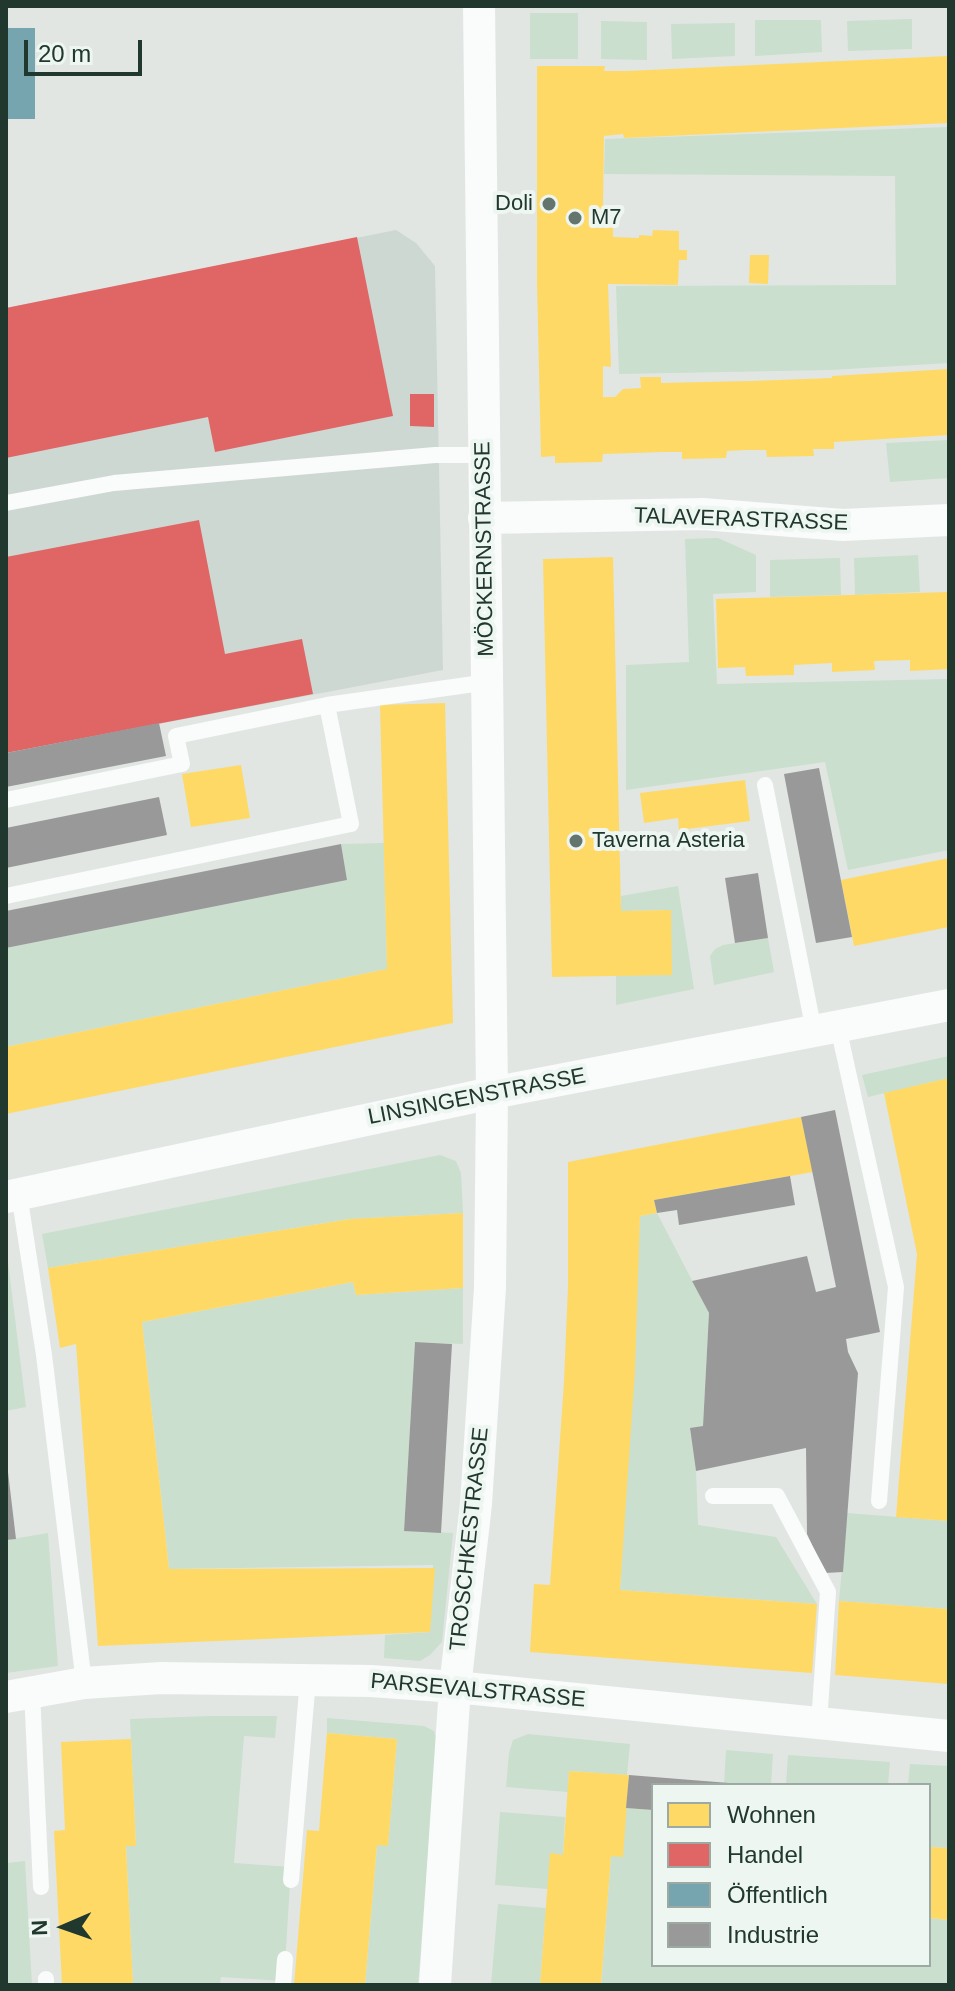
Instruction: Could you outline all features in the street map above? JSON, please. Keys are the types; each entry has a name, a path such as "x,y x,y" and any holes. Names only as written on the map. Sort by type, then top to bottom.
{"street":[{"name":"MÖCKERNSTRASSE","path":"479,6 492,1093"},
{"name":"TALAVERASTRASSE","path":"484,518 703,514 843,525 949,520"},
{"name":"LINSINGENSTRASSE","path":"12,1196 492,1093 949,1005"},
{"name":"TROSCHKESTRASSE","path":"435,1985 455,1687 476,1504 490,1288 492,1093"},
{"name":"PARSEVALSTRASSE","path":"19,1694 84,1683 161,1678 308,1679 455,1687 949,1736"}],"lane":[{"path":"6,503 114,483 435,455 483,455"},
{"path":"6,800 182,764 176,736 327,705 488,682"},
{"path":"6,896 351,824 327,705"},
{"path":"765,785 826,1029 896,1287 879,1501"},
{"path":"12,1196 44,1355 84,1683"},
{"path":"713,1496 777,1496 828,1592 819,1723"},
{"path":"291,1880 308,1679"},
{"path":"19,1694 41,1887"},
{"path":"283,1985 285,1959"}],"shaded area":[{"path":"396,230 416,243 435,266 443,670 6,753 6,308"}],"green space":[{"path":"530,13 578,13 578,59 530,59"},
{"path":"912,19 912,49 848,51 847,21"},
{"path":"755,20 821,20 822,52 755,56"},
{"path":"601,21 647,22 647,60 601,59"},
{"path":"735,23 735,56 672,59 671,24"},
{"path":"949,127 949,363 831,370 619,374 616,286 896,285 895,176 604,174 605,139"},
{"path":"949,440 949,478 890,482 886,443"},
{"path":"718,538 756,555 756,592 713,594 717,684 949,679 949,850 848,870 825,762 626,790 626,665 689,662 685,539"},
{"path":"918,555 920,592 855,595 854,558"},
{"path":"840,558 841,595 770,597 770,560"},
{"path":"384,843 387,969 6,1047 6,948 347,880 341,844"},
{"path":"678,886 694,989 616,1005 616,976 671,910 621,911 621,896"},
{"path":"768,938 774,972 714,985 710,956 715,949"},
{"path":"949,1056 949,1078 868,1097 862,1075"},
{"path":"440,1155 456,1161 461,1173 463,1213 350,1219 48,1268 42,1234"},
{"path":"657,1213 709,1313 703,1426 690,1429 696,1471 698,1525 776,1537 817,1604 620,1590 640,1216"},
{"path":"6,1259 26,1407 6,1411"},
{"path":"353,1282 356,1295 463,1288 463,1344 415,1342 404,1530 453,1533 442,1642 420,1661 384,1658 385,1635 430,1632 433,1565 169,1569 142,1322"},
{"path":"847,1513 949,1521 949,1609 839,1601"},
{"path":"48,1533 58,1666 6,1673 6,1540"},
{"path":"277,1716 275,1738 244,1736 234,1863 291,1867 284,1981 221,1977 220,1985 133,1985 126,1846 136,1845 130,1719"},
{"path":"327,1718 424,1726 434,1731 437,1742 418,1985 365,1985 377,1845 388,1845 397,1739 327,1733"},
{"path":"528,1734 630,1744 627,1775 569,1771 568,1792 506,1787 513,1740"},
{"path":"726,1750 773,1754 771,1783 724,1783"},
{"path":"788,1755 890,1762 888,1783 786,1783"},
{"path":"910,1764 949,1766 949,1848 931,1847 931,1783 908,1783"},
{"path":"626,1808 651,1810 651,1967 931,1967 931,1918 949,1920 949,1985 601,1985 611,1856"},
{"path":"500,1812 565,1817 563,1855 551,1854 548,1889 495,1885"},
{"path":"25,1861 32,1985 6,1985 6,1863"},
{"path":"498,1904 546,1908 540,1985 491,1985"}],"building: Wohnen":[{"path":"949,56 949,123 624,138 623,134 604,136 603,205 613,205 613,237 652,236 653,230 679,231 679,250 687,250 687,260 679,260 678,285 608,284 611,367 603,366 603,397 615,397 623,389 641,388 640,377 661,377 661,383 751,381 949,369 949,435 834,442 834,449 813,449 814,456 767,457 766,450 746,450 727,451 726,458 682,459 682,452 663,452 603,454 602,462 555,463 555,456 541,457 537,66 605,66 604,71 627,71"},
{"path":"750,255 769,255 768,284 749,283"},
{"path":"613,557 621,911 671,910 672,975 552,977 543,559"},
{"path":"949,592 949,669 910,671 910,660 874,661 875,670 832,672 832,663 794,665 794,675 746,676 745,667 718,668 716,599"},
{"path":"445,703 453,1023 6,1114 6,1047 387,969 380,705"},
{"path":"241,765 250,818 191,827 182,774"},
{"path":"745,780 750,821 679,830 678,818 644,823 640,793"},
{"path":"949,858 949,927 854,946 841,880"},
{"path":"949,1078 949,1521 896,1517 917,1254 884,1093"},
{"path":"801,1117 813,1172 654,1200 657,1213 640,1216 635,1369 620,1590 817,1604 812,1673 530,1652 534,1584 550,1585 564,1381 568,1162"},
{"path":"463,1213 463,1288 356,1295 353,1282 142,1322 169,1569 435,1568 430,1632 98,1646 76,1344 60,1348 48,1268 350,1219"},
{"path":"839,1601 949,1609 949,1684 835,1675"},
{"path":"327,1733 397,1739 388,1846 377,1845 365,1985 294,1985 307,1830 319,1831"},
{"path":"131,1739 136,1846 126,1846 133,1985 62,1985 54,1831 65,1830 61,1742"},
{"path":"569,1771 629,1775 623,1857 611,1856 601,1985 540,1985 550,1853 563,1855"},
{"path":"931,1847 949,1848 949,1920 931,1918"}],"building: Handel":[{"path":"357,237 393,416 215,452 208,417 6,458 6,308"},
{"path":"410,394 434,394 434,427 410,426"},
{"path":"199,520 225,654 302,639 313,694 6,753 6,557"}],"building: Öffentlich":[{"path":"6,28 35,28 35,119 6,119"}],"building: Industrie":[{"path":"159,723 166,756 6,787 6,753"},
{"path":"819,768 852,937 816,943 784,774"},
{"path":"159,797 167,835 6,868 6,828"},
{"path":"341,844 347,880 6,948 6,911"},
{"path":"758,873 768,938 735,943 725,878"},
{"path":"835,1110 880,1332 846,1339 848,1352 858,1373 843,1572 825,1573 807,1534 806,1448 696,1471 690,1428 703,1426 709,1313 692,1281 807,1256 816,1292 836,1287 801,1117"},
{"path":"790,1176 795,1205 679,1225 677,1210 657,1213 654,1200"},
{"path":"415,1342 452,1344 441,1533 404,1531"},
{"path":"6,1472 16,1539 6,1540"},
{"path":"629,1775 729,1783 651,1783 651,1810 626,1808"}],"place":[{"name":"Doli","path":"549,204"},
{"name":"M7","path":"575,218"},
{"name":"Taverna Asteria","path":"576,841"}]}
